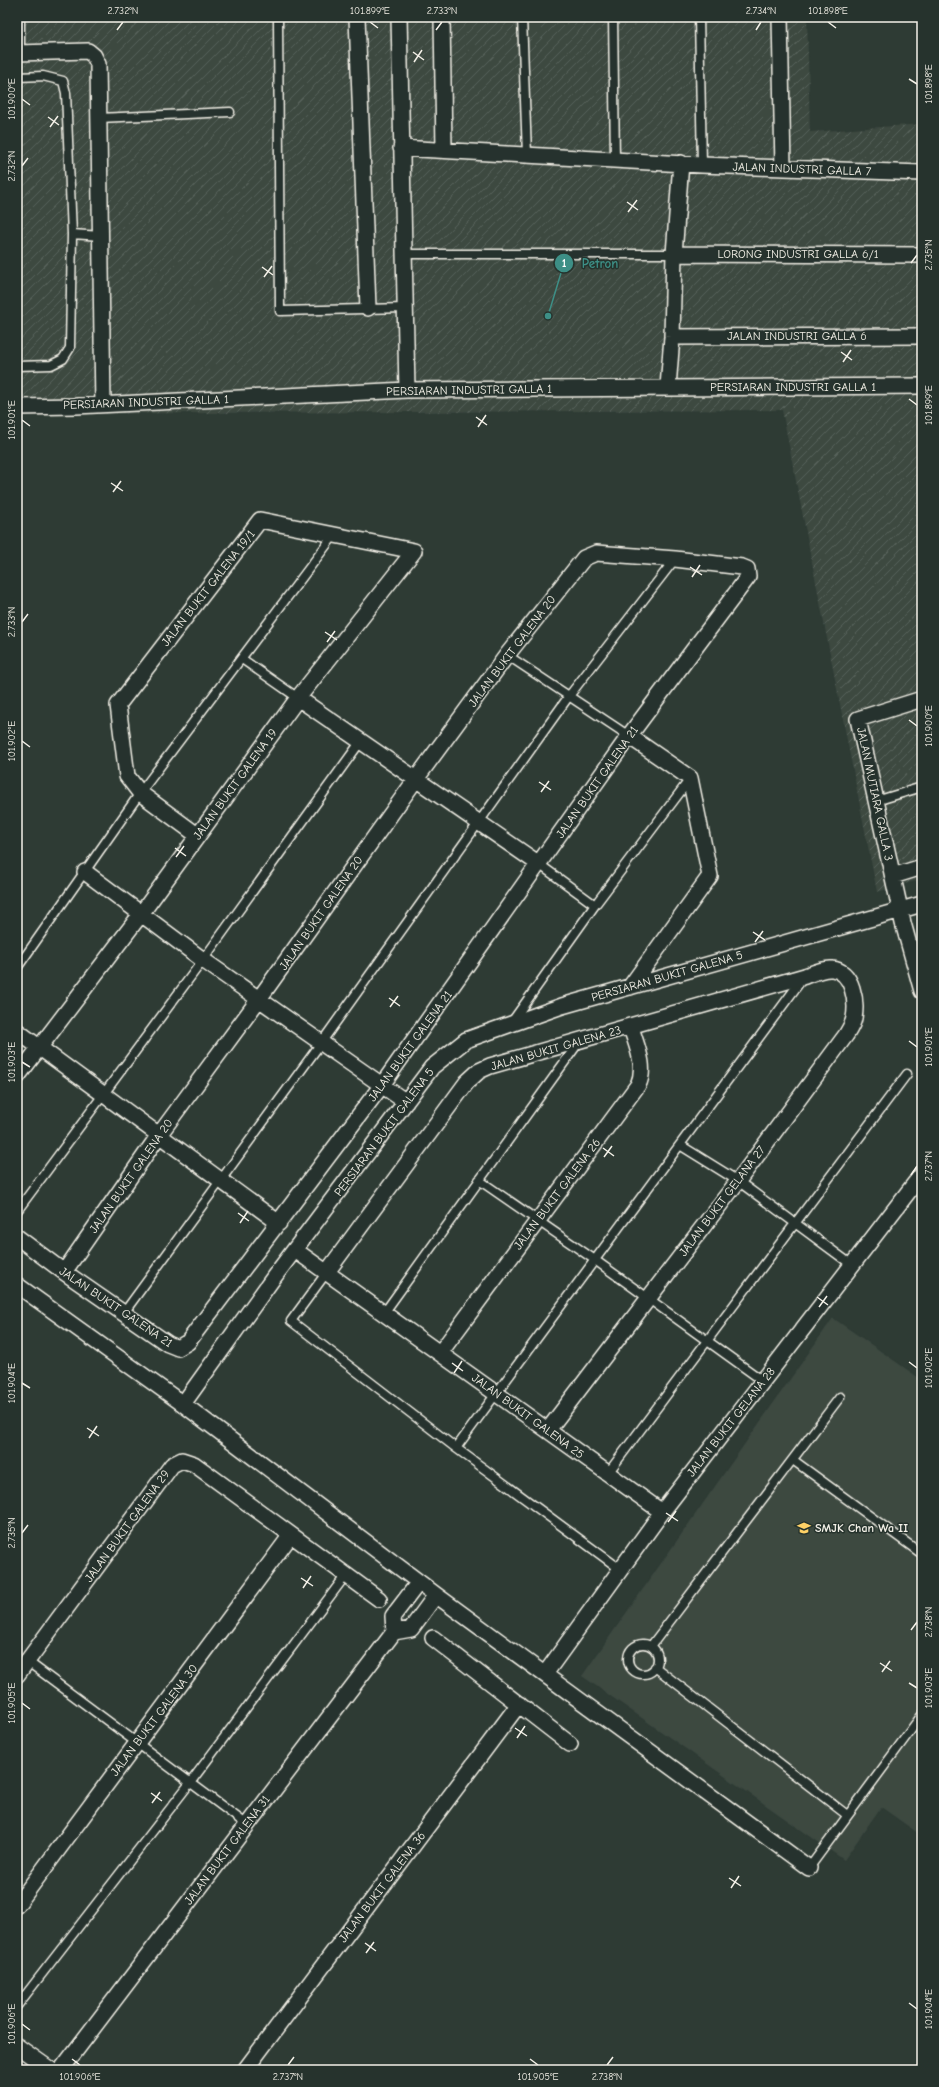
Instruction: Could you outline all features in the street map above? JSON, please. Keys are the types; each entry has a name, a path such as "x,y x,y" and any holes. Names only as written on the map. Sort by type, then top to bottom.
{"street":[{"path":"357,17 368,308"},
{"path":"399,17 407,390"},
{"path":"442,17 444,150"},
{"path":"780,17 783,168"},
{"path":"18,53 88,52 94,56 98,64 104,405"},
{"name":"JALAN INDUSTRI GALLA 7","path":"401,148 702,165 922,173"},
{"path":"668,387 672,337 674,254 682,163"},
{"name":"LORONG INDUSTRI GALLA 6/1","path":"674,254 922,255"},
{"name":"JALAN INDUSTRI GALLA 6","path":"672,337 922,336"},
{"name":"PERSIARAN INDUSTRI GALLA 1","path":"17,407 104,405 407,390 922,386"},
{"name":"JALAN BUKIT GALENA 19/1","path":"140,793 126,776 118,705 260,520 414,551"},
{"name":"JALAN BUKIT GALENA 19","path":"17,1077 141,914 298,698 414,551"},
{"name":"JALAN BUKIT GALENA 20","path":"64,1272 159,1135 259,999 416,779 507,655 584,558 596,554 675,559"},
{"name":"JALAN BUKIT GALENA 21","path":"17,1237 123,1314 168,1344 178,1348 188,1342 382,1085 630,736 748,577 747,569 742,567 675,559"},
{"path":"298,698 539,864"},
{"name":"JALAN MUTIARA GALLA 3","path":"922,699 858,719 901,911 917,953 922,991"},
{"path":"630,736 690,778 710,876 630,987"},
{"path":"140,793 197,835"},
{"path":"893,876 922,867"},
{"path":"86,872 203,960 406,1102"},
{"name":"PERSIARAN BUKIT GALENA 5","path":"184,1404 295,1250 432,1067 466,1040 562,1006 922,904"},
{"name":"JALAN BUKIT GALENA 23","path":"327,1272 467,1082 479,1071 490,1066 830,969"},
{"name":"JALAN BUKIT GELANA 27","path":"548,1430 738,1181 846,1035 854,1019 856,1001 852,986 844,975 838,970 830,969"},
{"name":"JALAN BUKIT GALENA 26","path":"440,1353 641,1080 641,1062 631,1026"},
{"path":"17,1032 40,1047 103,1095 279,1223"},
{"name":"JALAN BUKIT GELANA 28","path":"546,1674 662,1512 922,1174"},
{"name":"JALAN BUKIT GALENA 25","path":"295,1250 662,1512"},
{"path":"17,1285 184,1404 436,1595 546,1674 809,1868"},
{"name":"JALAN BUKIT GALENA 29","path":"17,1675 172,1465 182,1460 194,1464 379,1598"},
{"name":"JALAN BUKIT GALENA 30","path":"17,1905 136,1742 291,1535"},
{"path":"419,1582 393,1616 394,1632 411,1629 436,1595"},
{"name":"JALAN BUKIT GALENA 31","path":"61,2070 246,1824 394,1632"},
{"path":"433,1638 570,1744"},
{"name":"JALAN BUKIT GALENA 36","path":"245,2070 519,1704"},
{"path":"17,2046 51,2070"}],"lane":[{"path":"18,53 20,17"},
{"path":"278,17 280,311 406,308"},
{"path":"522,17 527,155"},
{"path":"613,17 615,160"},
{"path":"699,17 702,165"},
{"path":"17,77 43,76 62,81 66,93 72,234 70,348 64,359 51,365 17,366"},
{"path":"99,118 230,112"},
{"path":"72,234 101,236"},
{"path":"404,254 674,254"},
{"path":"17,968 86,872 140,793 334,535"},
{"path":"123,1314 480,823 569,696 675,559"},
{"path":"507,655 630,736"},
{"path":"242,659 298,698"},
{"path":"17,1211 203,960 361,741"},
{"path":"510,1025 595,905 690,778"},
{"path":"876,801 922,787"},
{"path":"539,864 595,905"},
{"path":"456,1448 805,976"},
{"path":"384,1313 580,1040"},
{"path":"608,1473 907,1074"},
{"path":"680,1145 738,1181 852,1265"},
{"path":"479,1180 649,1298 763,1381"},
{"path":"327,1272 291,1321 456,1448 620,1569"},
{"path":"651,1646 840,1397"},
{"path":"793,1460 922,1554"},
{"path":"17,2006 190,1783 346,1575"},
{"path":"646,1644 651,1646 658,1656 655,1667 646,1674 634,1671 628,1661 631,1650 635,1646 646,1644"},
{"path":"27,1661 246,1824"},
{"path":"655,1667 848,1815"},
{"path":"809,1868 922,1715"}],"shaded area":[{"path":"17,17 807,17 810,132 922,124 922,879 877,892 782,410 17,414"},
{"name":"SMJK Chan Wa II","path":"833,1318 922,1380 922,1836 881,1807 844,1860 582,1676"}],"place":[{"name":"Petron","path":"548,316"},
{"name":"SMJK Chan Wa II","path":"804,1528"}]}
